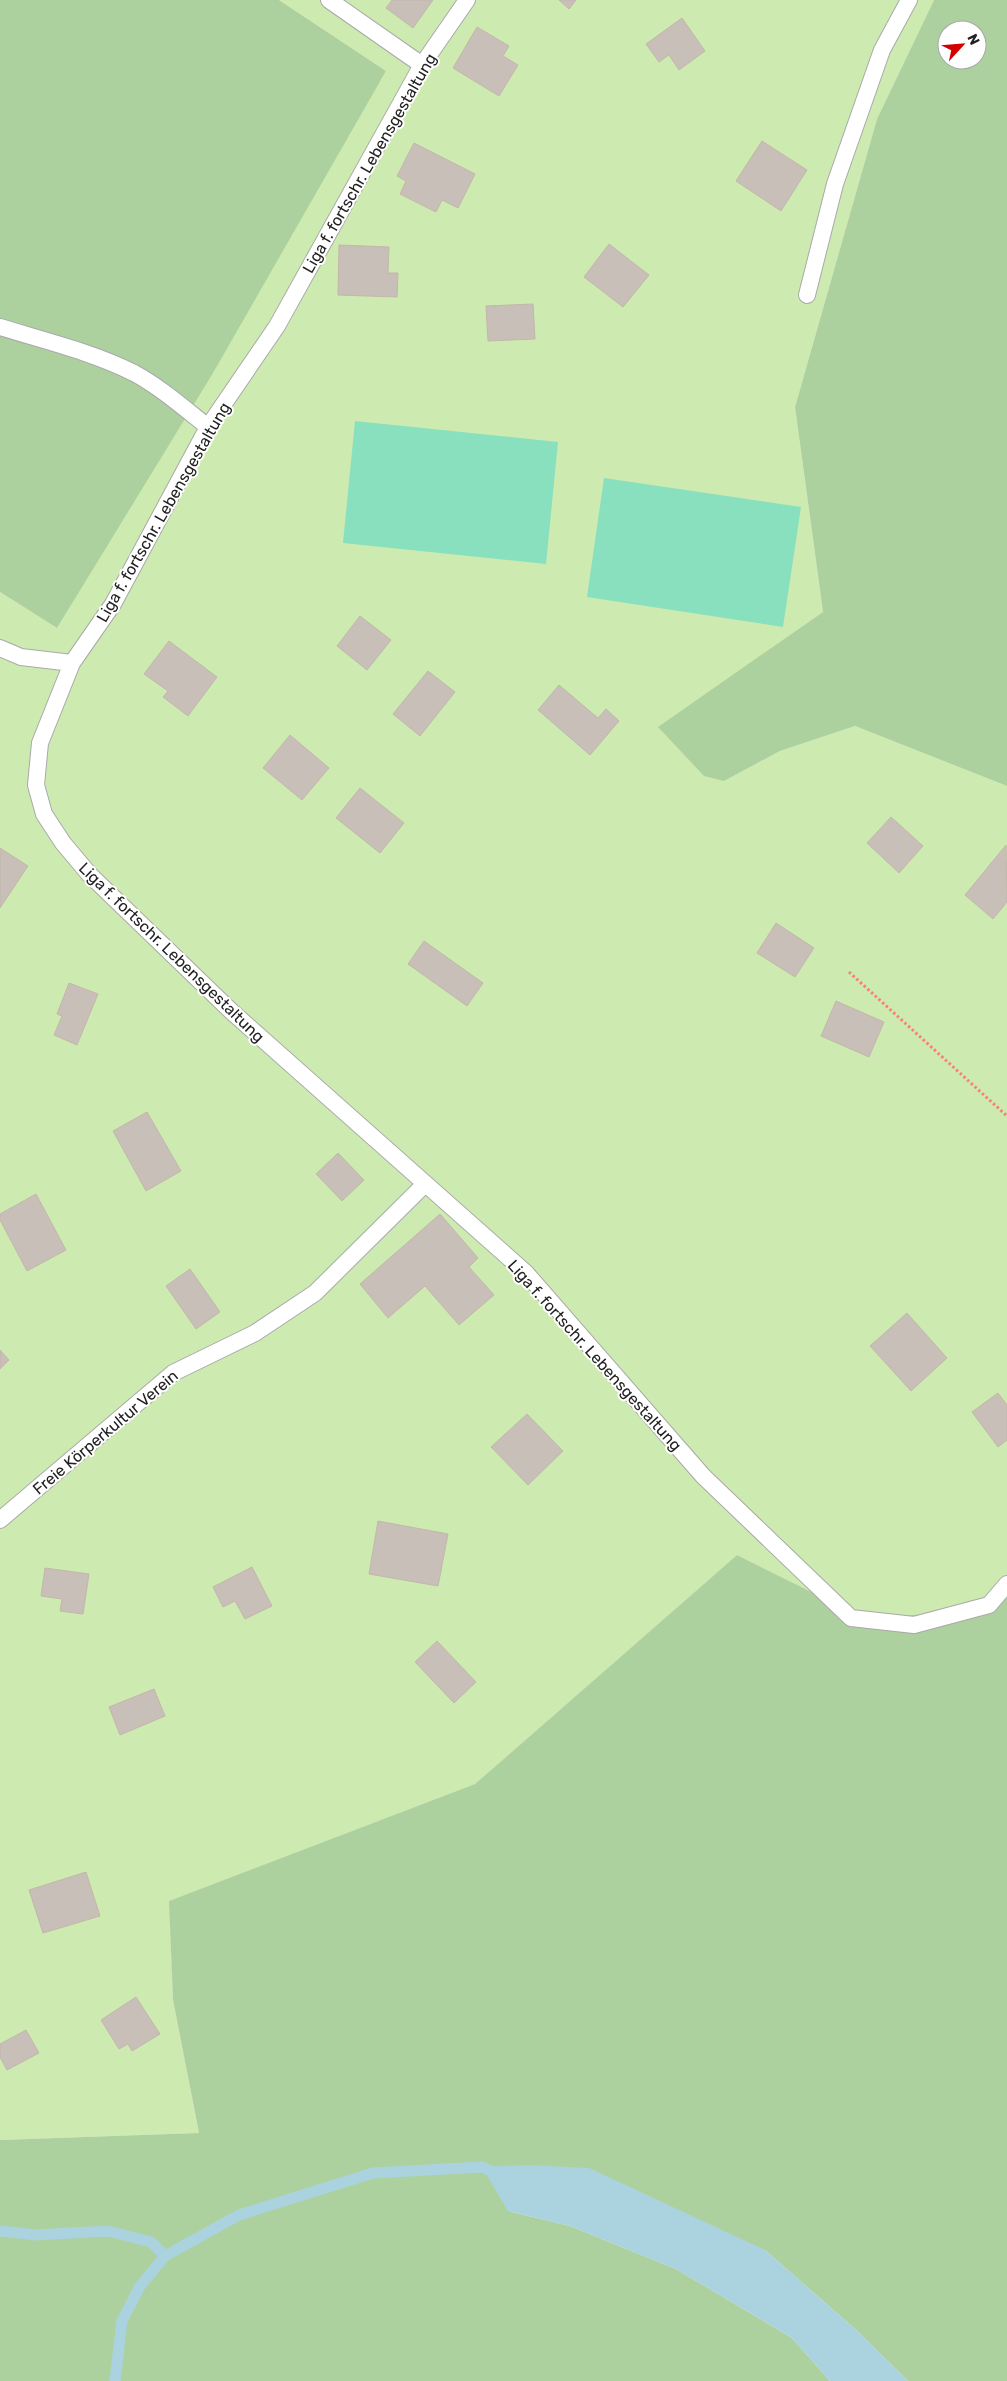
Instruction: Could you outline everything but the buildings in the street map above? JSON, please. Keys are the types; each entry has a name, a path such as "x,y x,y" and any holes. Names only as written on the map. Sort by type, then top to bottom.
{"lane":[{"path":"329,0 422,65"},
{"name":"Liga f. fortschr. Lebensgestaltung","path":"467,0 422,65 276,326 208,427 113,604 72,663 40,743 36,786 44,814 63,844 89,874 231,1011 424,1185 526,1273 703,1476 851,1618 914,1625 989,1605 1007,1584"},
{"path":"807,295 836,184 882,50 909,0"},
{"path":"0,327 98,357 135,374 175,401 208,427"},
{"path":"0,648 21,657 72,663"},
{"name":"Freie Körperkultur Verein","path":"0,1520 173,1373 255,1333 315,1293 424,1185"}],"path":[{"path":"849,972 1007,1116"}],"green space":[{"path":"0,0 279,0 386,71 213,373 57,628 0,592"},
{"path":"279,0 934,0 877,119 795,407 823,612 761,656 724,781 780,751 855,726 1007,786 1007,1579 977,1608 868,1620 737,1555 475,1784 170,1901 173,2000 199,2133 0,2140 0,592 57,628 386,71"},
{"path":"934,0 1007,0 1007,786 855,726 780,751 724,781 704,776 658,727 823,612 795,407 877,119"},
{"path":"355,421 558,442 546,564 343,543"},
{"path":"604,478 801,507 783,627 587,597"},
{"path":"737,1555 868,1620 977,1608 1007,1579 1007,2381 908,2381 855,2329 765,2250 508,2211 570,2226 676,2269 792,2338 830,2381 0,2381 0,2140 199,2133 173,2000 169,1901 475,1784"}],"water":[{"path":"529,2165 589,2168 765,2250 855,2329 908,2381 830,2381 792,2338 676,2269 570,2226 508,2211 482,2167"}],"waterway":[{"path":"0,2231 36,2235 108,2231 151,2242 165,2256 239,2215 373,2173 482,2167 495,2173"},
{"path":"115,2381 122,2321 140,2286 165,2256"}]}
